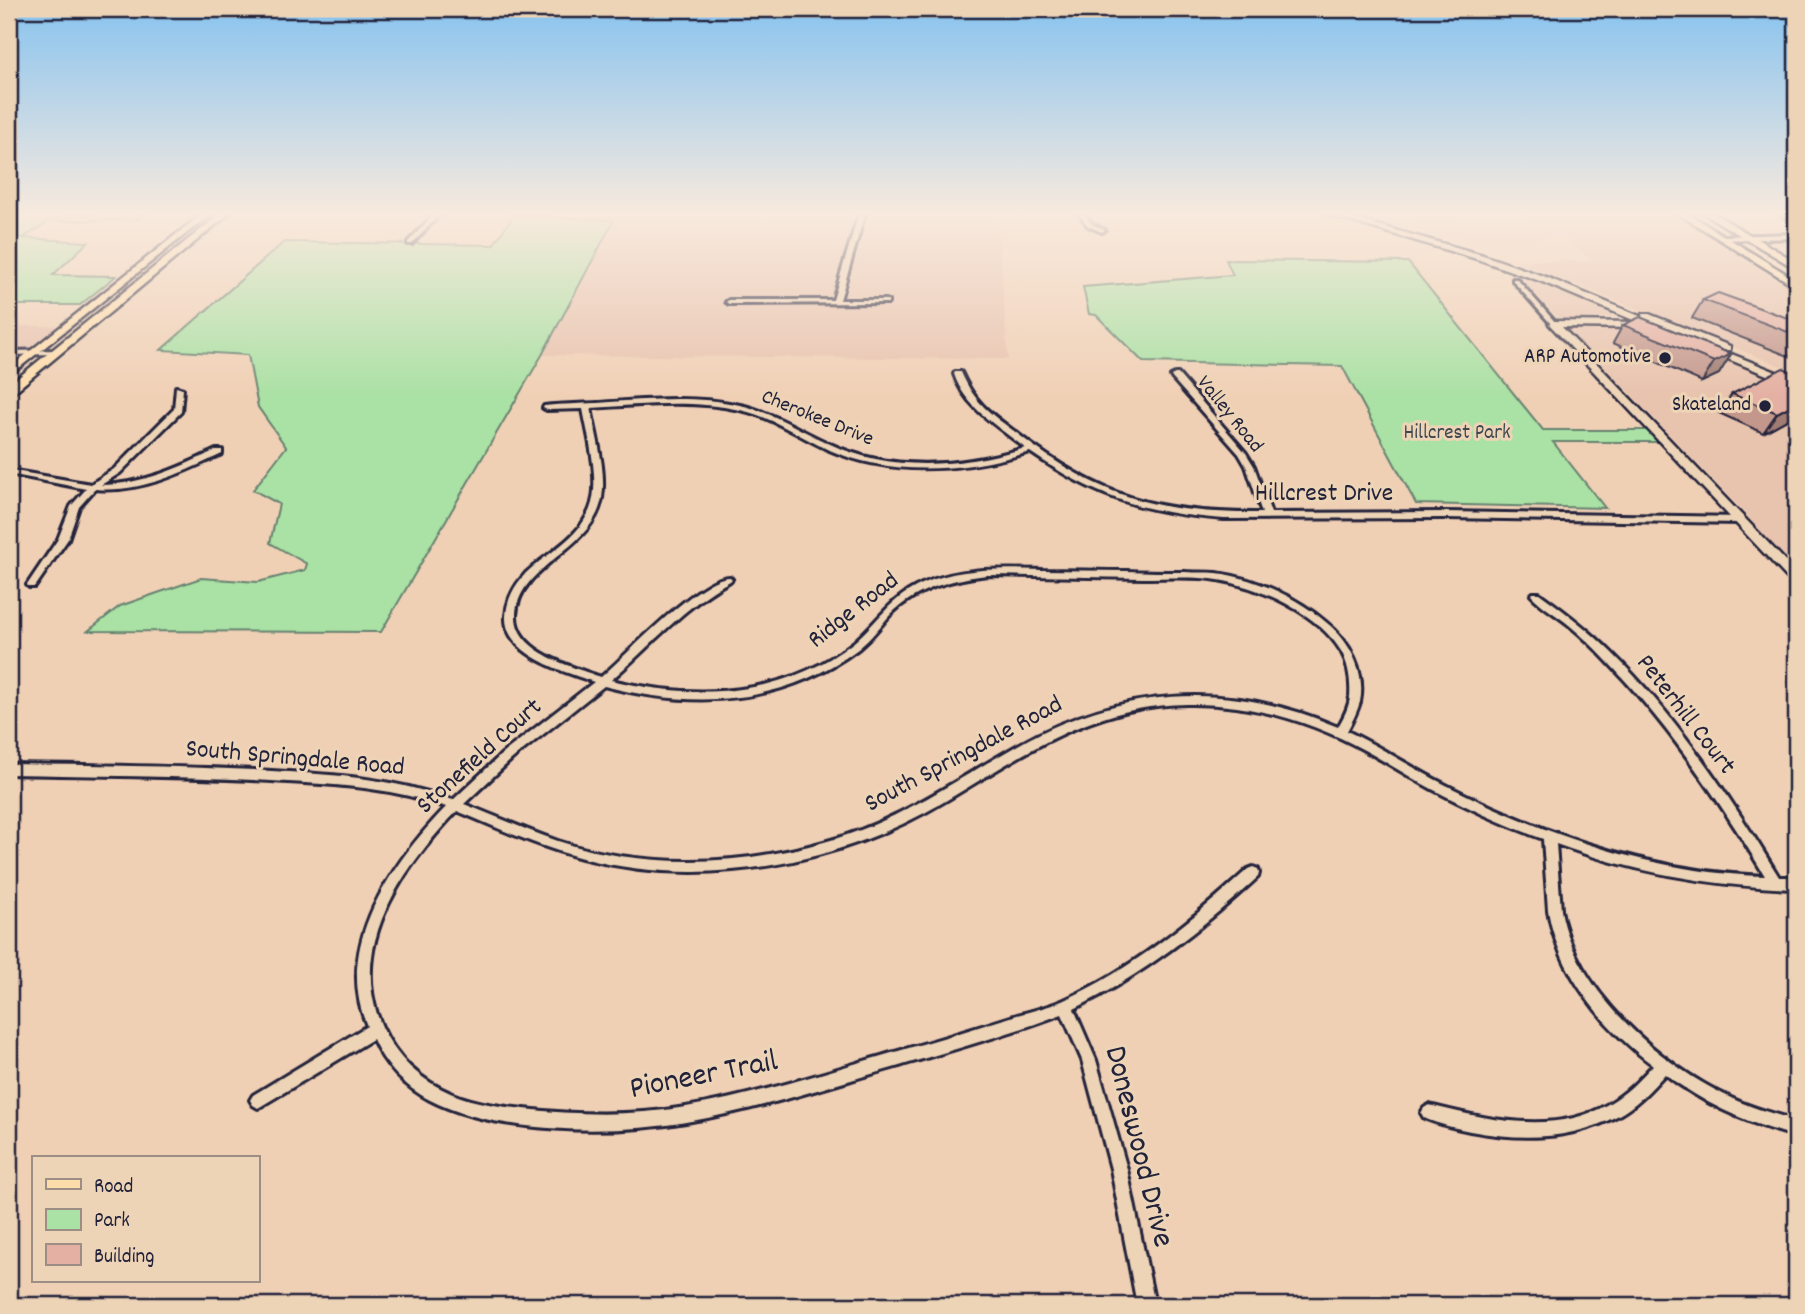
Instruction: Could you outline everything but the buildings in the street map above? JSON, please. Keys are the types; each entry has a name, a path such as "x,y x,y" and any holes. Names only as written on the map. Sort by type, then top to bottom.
{"main road":[{"path":"9,373 132,274"},
{"path":"9,391 151,274"},
{"path":"1530,274 1796,384"},
{"path":"1534,274 1796,375"},
{"path":"1593,324 1619,318 1607,306"},
{"path":"1554,324 1663,323"},
{"path":"1554,324 1796,579"}],"street":[{"path":"835,302 843,274"},
{"path":"1515,280 1554,324"},
{"path":"729,302 886,302"},
{"path":"9,353 56,352"},
{"name":"Hillcrest Drive","path":"958,374 961,385 972,400 1031,449 1078,480 1143,505 1199,515 1472,515 1740,520"},
{"name":"Valley Road","path":"1175,376 1242,453 1250,466 1268,516"},
{"path":"32,585 63,539 75,506 92,487 117,471 178,410 179,389"},
{"name":"Cherokee Drive","path":"547,408 684,403 737,406 772,418 837,451 894,464 958,465 1031,449"},
{"name":"Ridge Road","path":"587,408 598,485 595,508 577,538 527,577 510,609 513,629 524,644 559,664 603,681 648,693 685,697 719,696 778,685 823,667 850,650 876,628 889,611 914,592 941,579 965,574 1197,574 1238,580 1272,591 1300,607 1328,629 1342,646 1355,679 1355,700 1340,733"},
{"path":"9,472 92,487 135,486 174,475 219,452"},
{"name":"Stonefield Court","path":"375,1030 367,1007 366,955 372,927 387,892 412,855 438,823 509,754 603,681 685,605 727,579"},
{"name":"Peterhill Court","path":"1536,595 1592,640 1661,716 1717,792 1776,883"},
{"name":"South Springdale Road","path":"9,769 232,774 342,780 427,794 575,852 634,863 685,867 739,864 830,846 872,832 910,815 1067,724 1112,708 1166,699 1224,701 1301,718 1340,733 1482,809 1549,835 1639,863 1702,876 1796,883"},
{"path":"1549,835 1556,921 1565,948 1597,1000 1662,1066 1741,1110 1796,1128"},
{"name":"Pioneer Trail","path":"375,1030 394,1061 418,1085 452,1104 500,1115 570,1122 631,1121 710,1111 953,1043 1066,1006 1143,963 1179,938 1253,873"},
{"name":"Doneswood Drive","path":"1066,1006 1089,1060 1115,1157 1146,1305"},
{"path":"258,1100 375,1030"},
{"path":"1429,1113 1478,1127 1532,1132 1576,1126 1624,1105 1651,1082 1662,1066"}],"shaded area":[{"path":"585,274 1002,274 1008,359 542,355"},
{"path":"1550,274 1774,274 1796,288 1796,372"},
{"path":"1532,277 1613,312 1611,317 1586,320 1593,327 1649,328 1772,376 1796,395 1796,571 1750,522 1745,513 1526,285 1524,278"},
{"path":"9,326 62,326 32,349 9,349"}],"green space":[{"path":"9,274 116,276 80,305 9,305"},
{"path":"247,274 585,274 542,355 381,632 88,631 120,606 201,578 258,582 305,570 307,564 270,543 279,504 253,490 286,447 258,407 248,355 161,350"},
{"name":"Hillcrest Park","path":"1418,274 1543,430 1648,430 1660,442 1553,442 1605,508 1416,504 1342,366 1143,362 1096,315 1089,314 1083,287 1233,275"}],"place":[{"name":"ARP Automotive","path":"1665,358"},
{"name":"Skateland","path":"1765,406"}]}
